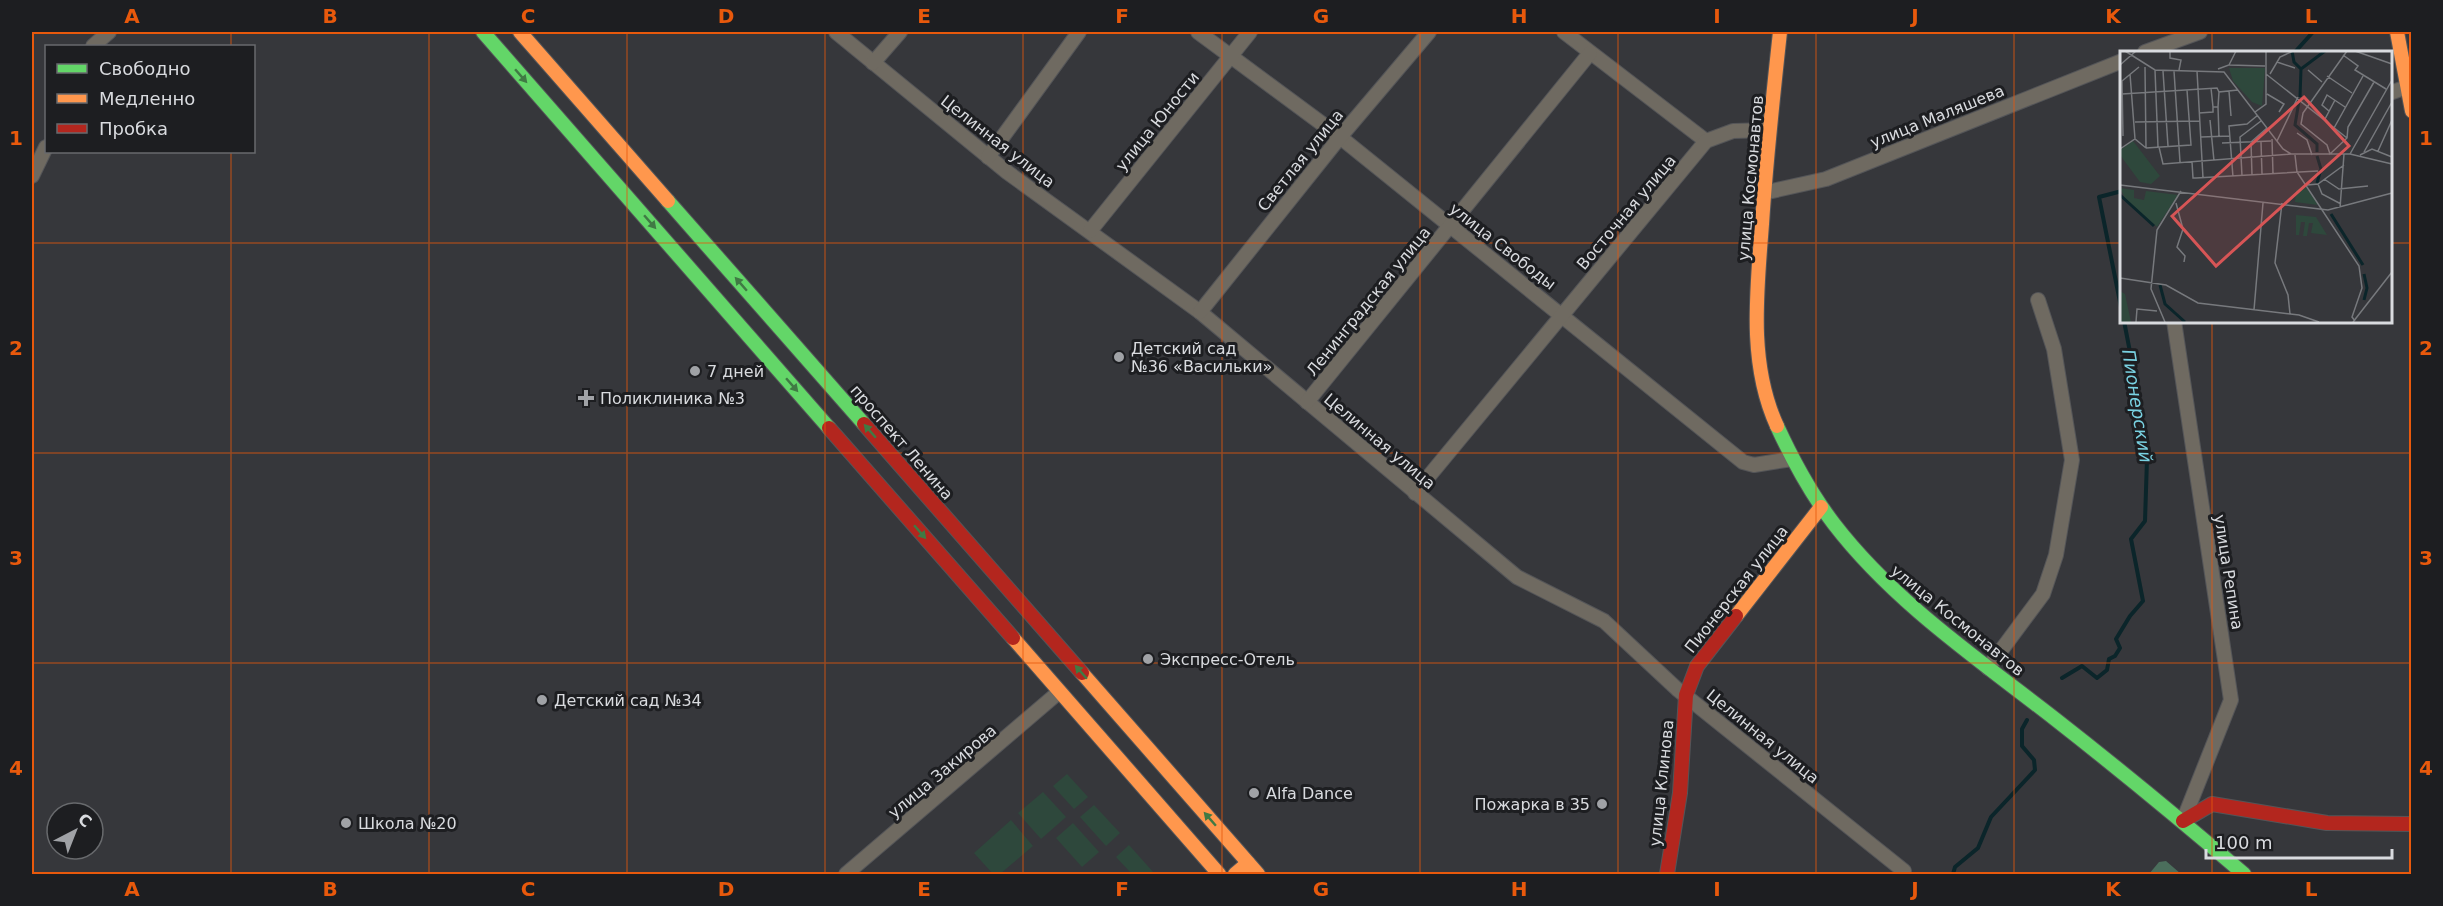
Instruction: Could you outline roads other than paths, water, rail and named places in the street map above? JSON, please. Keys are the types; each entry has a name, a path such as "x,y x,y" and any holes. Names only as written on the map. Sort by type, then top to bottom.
{"main road":[{"name":"проспект Ленина","path":"483,32 1258,874"},
{"name":"проспект Ленина","path":"520,32 882,467 1059,692 1219,874"},
{"name":"улица Космонавтов","path":"1780,32 1763,193 1756,332 1761,381 1772,417 1792,459 1821,507 1877,574 1946,636 2182,821 2244,874"},
{"path":"2397,32 2412,111"},
{"name":"Пионерская улица","path":"1686,695 1697,666 1821,507"},
{"name":"улица Клинова","path":"1667,874 1680,793 1686,695"},
{"path":"2182,821 2212,804 2327,822 2412,824"},
{"path":"1235,874 1248,863"}],"street":[{"path":"94,45 109,32"},
{"name":"Целинная улица","path":"836,32 988,157 1200,312 1415,493 1478,542 1517,577 1604,621 1686,695 1904,872"},
{"path":"873,63 900,32"},
{"path":"988,157 1079,32"},
{"name":"улица Свободы","path":"1198,32 1340,136 1743,462 1754,465 1792,459"},
{"name":"улица Юности","path":"1090,231 1250,32"},
{"name":"Светлая улица","path":"1200,312 1340,136 1429,32"},
{"path":"1564,32 1706,141 1733,131 1769,130"},
{"path":"2148,51 2200,32"},
{"name":"Ленинградская улица","path":"1307,402 1590,53"},
{"name":"улица Маляшева","path":"1763,193 1826,179 2120,62"},
{"path":"2392,93 2409,86"},
{"name":"Восточная улица","path":"1415,493 1706,141"},
{"path":"32,176 45,149"},
{"path":"1988,668 2043,594 2056,555 2072,460 2054,349 2038,300"},
{"name":"улица Репина","path":"2174,322 2231,700 2182,821"},
{"name":"улица Закирова","path":"846,874 1059,692"}],"waterway":[{"name":"Пионерский","path":"2296,51 2313,32"},
{"name":"Пионерский","path":"2120,192 2099,197 2120,302"},
{"name":"Пионерский","path":"2062,678 2082,666 2097,678 2107,670 2109,659 2115,656 2120,648 2116,639 2130,616 2143,601 2131,539 2145,521 2147,459 2124,322"},
{"name":"Пионерский","path":"1953,874 1955,867 1978,848 1991,817 2035,770 2034,760 2022,746 2022,729 2027,720"}],"place":[{"name":"Детский сад №36 «Васильки»","path":"1119,357"},
{"name":"7 дней","path":"695,371"},
{"name":"Поликлиника №3","path":"586,398"},
{"name":"Экспресс-Отель","path":"1148,659"},
{"name":"Детский сад №34","path":"542,700"},
{"name":"Alfa Dance","path":"1254,793"},
{"name":"Пожарка в 35","path":"1602,804"},
{"name":"Школа №20","path":"346,823"}]}
